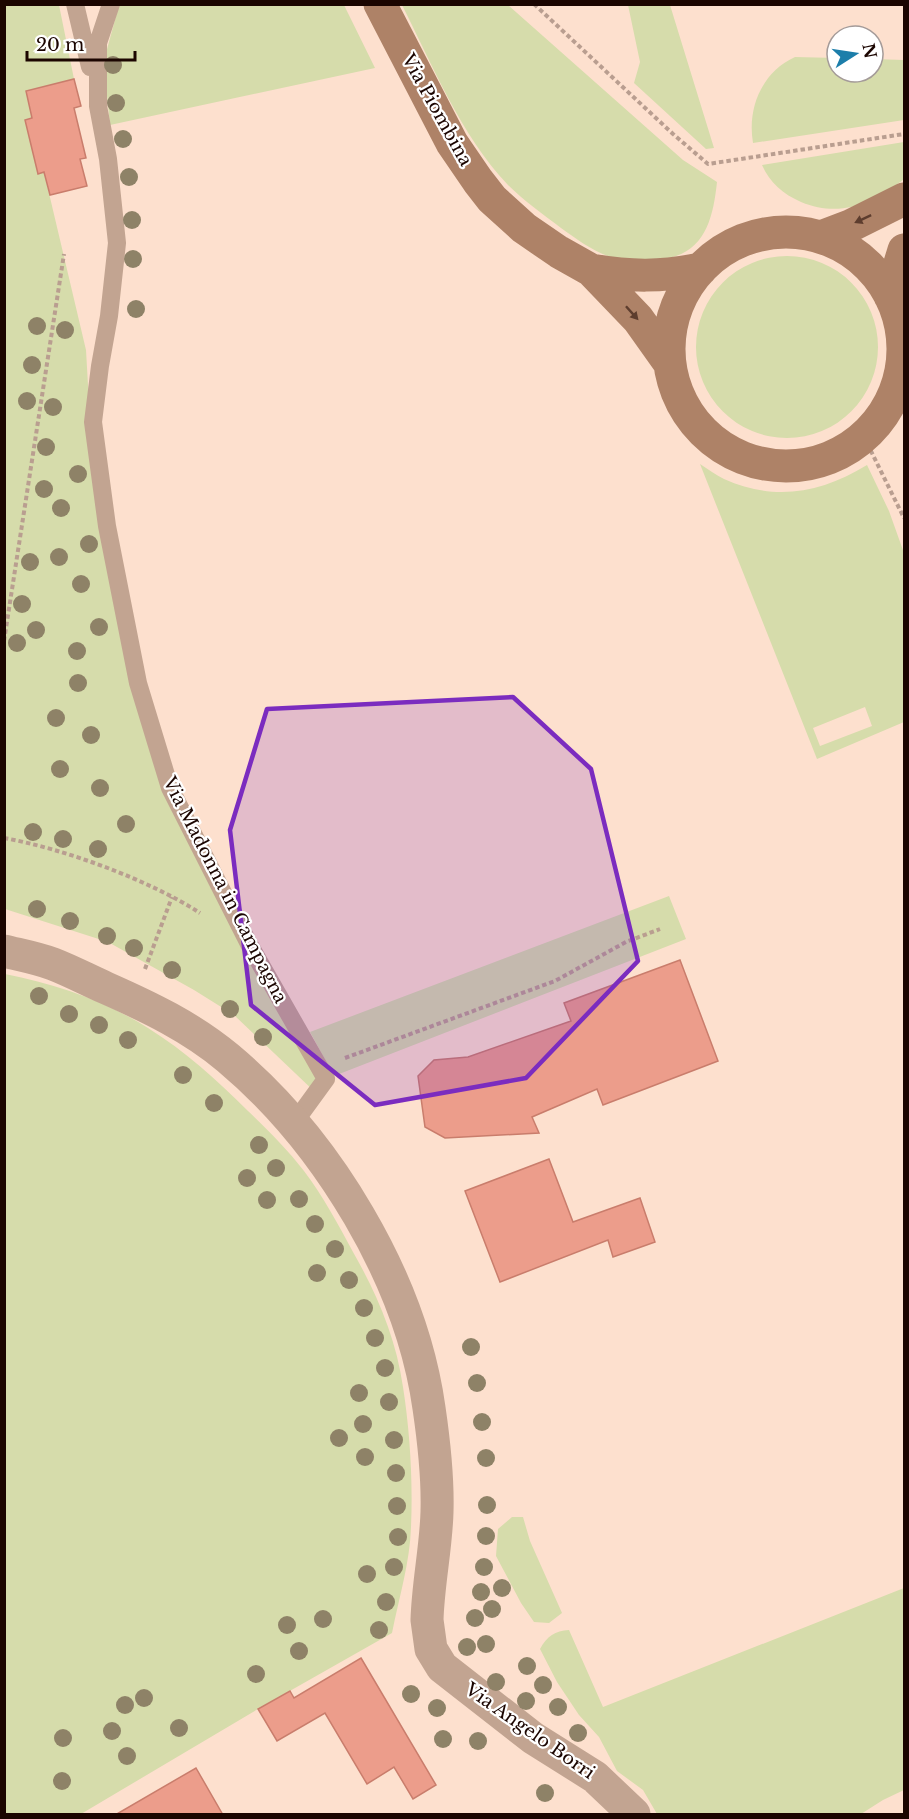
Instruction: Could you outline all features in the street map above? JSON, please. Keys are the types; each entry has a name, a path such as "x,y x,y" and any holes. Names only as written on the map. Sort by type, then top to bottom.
{"street":[{"name":"Via Piombina","path":"380,4 452,143 492,199 524,228 558,252 591,270 638,319 670,364"},
{"path":"821,237 904,199"},
{"name":"Via Piombina","path":"799,232 821,237 849,250 873,271 890,296 901,325 903,356 897,386 884,414 864,437 844,452 820,462 795,467 770,466 746,459 722,448 702,432 687,412 676,389 670,364 669,338 675,313 685,289 718,253 743,240 771,233 799,232"},
{"path":"890,296 904,250"},
{"name":"Via Piombina","path":"591,270 632,276 659,276 701,269"},
{"name":"Via Angelo Borri","path":"4,951 51,963 132,1000 169,1018 227,1058 294,1123 343,1189 374,1242 408,1324 424,1378 433,1442 437,1496 434,1559 427,1620 427,1633 433,1655 447,1672 533,1738 595,1777 634,1815"}],"lane":[{"name":"Via Madonna in Campagna","path":"75,4 108,159 117,243 93,422 107,526 138,682 170,788 249,944 318,1067"},
{"name":"Via Madonna in Campagna","path":"98,106 98,43 111,4"},
{"path":"294,1123 326,1079 318,1067"}],"path":[{"path":"534,4 708,164 904,134"},
{"path":"4,641 64,254"},
{"path":"864,437 904,518"},
{"path":"4,838 79,858 172,897 205,916"},
{"path":"132,1000 172,897"},
{"path":"318,1067 555,981 626,942 660,929"}],"highlighted area":[{"path":"513,697 591,769 638,961 526,1078 375,1105 251,1005 230,830 267,709"}],"green space":[{"path":"5,5 59,5 74,79 26,91 32,118 25,120 39,174 44,172 86,350 88,385 107,526 170,788 318,1067 316,1093 234,1015 194,990 108,942 5,909"},
{"path":"119,5 344,5 375,68 110,125 106,86 106,53"},
{"path":"402,5 508,5 683,160 717,182 709,223 696,244 674,257 635,260 613,258 582,243 527,202 491,165 462,122"},
{"path":"628,5 670,5 714,148 706,149 634,83 640,62"},
{"path":"795,57 825,58 825,84 885,84 885,59 904,60 904,120 753,143 752,117 759,92 783,64"},
{"path":"904,142 904,179 868,201 843,208 815,207 794,199 773,183 762,165"},
{"path":"787,256 822,263 851,283 871,312 878,347 871,382 851,411 822,431 787,438 752,431 723,411 703,382 696,347 703,312 723,283 752,263"},
{"path":"700,464 724,479 743,486 780,492 815,488 850,475 867,465 889,511 904,553 904,722 817,759","holes":["865,707 872,726 820,746 813,728"]},
{"path":"669,896 686,939 334,1076 310,1032"},
{"path":"5,974 79,994 114,1009 148,1028 175,1046 212,1077 291,1155 330,1210 378,1300 396,1351 409,1439 412,1492 410,1540 392,1633 81,1814 5,1814"},
{"path":"512,1517 523,1517 530,1541 562,1613 549,1623 534,1622 496,1556 498,1529"},
{"path":"904,1588 904,1790 861,1814 657,1814 643,1790 617,1771 599,1737 579,1715 557,1682 540,1649 552,1635 569,1630 603,1707"}],"building":[{"path":"74,79 81,106 74,108 86,158 80,159 87,186 50,195 44,172 38,174 25,120 32,118 26,91"},
{"path":"680,960 718,1061 603,1105 597,1089 532,1117 539,1133 445,1138 425,1127 418,1076 434,1060 468,1057 571,1021 564,1003"},
{"path":"549,1159 573,1222 640,1198 655,1242 613,1257 608,1240 500,1282 465,1191"},
{"path":"361,1658 436,1785 413,1799 394,1767 367,1784 325,1713 277,1741 258,1709 290,1691 294,1698"},
{"path":"196,1768 223,1815 115,1815"}]}
